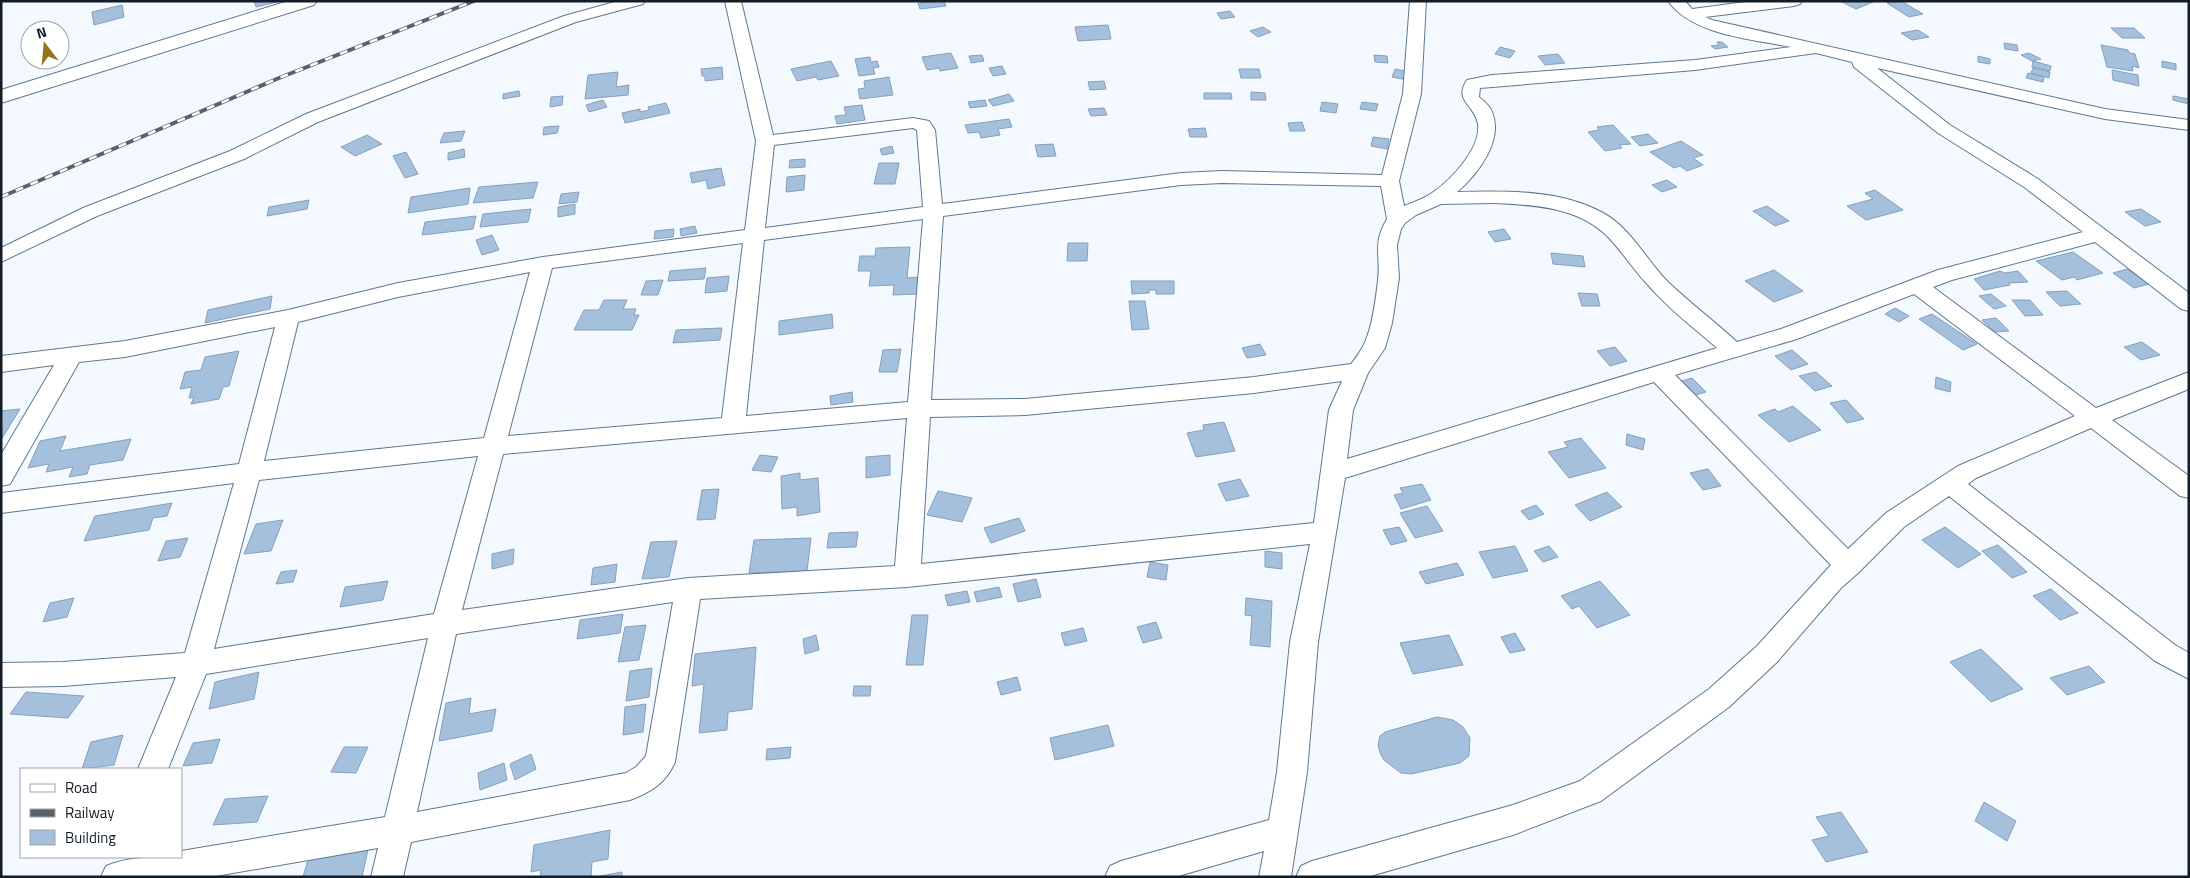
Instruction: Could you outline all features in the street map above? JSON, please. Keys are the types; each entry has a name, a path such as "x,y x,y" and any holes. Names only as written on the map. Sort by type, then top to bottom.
{"street":[{"path":"1,97 308,1"},
{"path":"1,256 90,212 237,155 312,118 570,19 638,1"},
{"path":"733,1 765,141 733,425"},
{"path":"1397,220 1390,181 1412,94 1418,1"},
{"path":"1676,1 1688,14 1706,24 1816,48 1926,76 2105,114 2189,125"},
{"path":"1688,14 1794,1"},
{"path":"1275,877 1292,772 1304,642 1330,503 1332,473 1341,410 1358,371 1374,348 1389,278 1387,244 1391,229 1397,220 1409,211 1438,198 1463,177 1483,146 1487,126 1483,111 1471,98 1470,93 1473,84 1492,80 1662,68 1756,59 1816,48"},
{"path":"1853,58 1944,129 2031,183 2096,235 2189,304"},
{"path":"765,141 913,123 923,125 926,130 933,212 908,576"},
{"path":"1,364 125,349 288,318 398,290 544,264 1181,179 1222,177 1390,181"},
{"path":"1438,198 1480,197 1526,200 1587,212 1609,226 1661,286 1733,350"},
{"path":"1332,473 1658,372 1789,334 1946,275 2096,235"},
{"path":"387,877 444,624 544,264"},
{"path":"1918,286 2189,489"},
{"path":"153,768 196,664 249,472 288,318"},
{"path":"1,477 71,356"},
{"path":"1,503 249,472 493,446 918,409 1025,407 1254,385 1358,371"},
{"path":"1658,372 1849,566"},
{"path":"1312,877 1513,820 1590,791 1719,698 1766,654 1832,580 1849,566 1895,520 1967,472 2092,418 2189,380"},
{"path":"1950,483 2165,653 2189,667"},
{"path":"1,675 63,674 196,664 444,624 688,589 908,576 1324,532"},
{"path":"117,877 398,830 630,786 647,777 660,762 688,589"},
{"path":"1122,877 1281,831"},
{"path":"108,877 117,858"}],"building":[{"path":"254,1 281,1 256,7"},
{"path":"944,1 946,6 920,9 918,3"},
{"path":"1901,1 1923,14 1909,17 1887,3"},
{"path":"1842,2 1873,2 1856,9"},
{"path":"122,5 124,17 94,25 92,12"},
{"path":"1230,11 1235,17 1221,19 1217,13"},
{"path":"1108,25 1111,39 1078,41 1075,27"},
{"path":"1263,27 1271,32 1258,37 1250,31"},
{"path":"2111,28 2134,28 2145,38 2122,38"},
{"path":"1918,30 1929,37 1912,40 1901,33"},
{"path":"1717,42 1722,42 1728,47 1715,49 1711,46 1719,45"},
{"path":"2004,43 2017,45 2018,51 2005,49"},
{"path":"2101,45 2128,50 2129,53 2135,54 2139,68 2132,66 2133,71 2107,67"},
{"path":"1500,47 1515,51 1510,58 1495,54"},
{"path":"951,53 958,68 940,71 939,68 927,70 922,57"},
{"path":"2029,53 2041,59 2032,61 2021,55"},
{"path":"1558,54 1565,63 1545,65 1538,56"},
{"path":"982,55 984,61 971,63 969,56"},
{"path":"1374,55 1387,56 1388,63 1375,62"},
{"path":"1978,56 1990,59 1990,64 1978,62"},
{"path":"870,57 871,62 877,61 879,67 873,68 875,74 859,76 855,59"},
{"path":"831,61 839,76 818,80 816,77 797,81 791,69"},
{"path":"2033,61 2051,66 2050,71 2032,67"},
{"path":"2162,61 2176,64 2176,70 2162,67"},
{"path":"1002,66 1006,74 993,76 989,68"},
{"path":"722,67 723,79 705,81 705,76 702,76 701,69"},
{"path":"2033,68 2050,72 2049,78 2031,73"},
{"path":"1239,69 1259,69 1261,78 1241,78"},
{"path":"1395,69 1409,72 1407,80 1392,77"},
{"path":"2112,70 2138,75 2139,86 2113,80"},
{"path":"618,72 616,87 629,85 628,95 585,99 588,75"},
{"path":"2028,73 2044,77 2043,82 2026,78"},
{"path":"889,77 893,95 860,99 858,89 865,88 864,81"},
{"path":"1104,81 1106,89 1090,90 1088,82"},
{"path":"519,91 520,96 503,99 503,94"},
{"path":"1251,92 1265,93 1266,100 1251,100"},
{"path":"1204,93 1231,93 1232,99 1204,99"},
{"path":"1009,94 1014,101 993,106 988,100"},
{"path":"563,96 562,105 550,107 551,97"},
{"path":"2173,96 2189,99 2189,104 2173,100"},
{"path":"603,100 607,107 589,112 586,105"},
{"path":"985,100 987,106 970,108 968,102"},
{"path":"1322,102 1338,104 1336,113 1320,111"},
{"path":"1362,102 1378,104 1376,111 1360,109"},
{"path":"666,103 670,113 625,123 622,113 640,109 640,112 649,110 648,107"},
{"path":"862,105 865,120 837,124 835,116 846,115 844,107"},
{"path":"1104,108 1107,115 1091,116 1088,109"},
{"path":"1009,119 1012,127 998,129 1000,135 981,138 979,132 968,133 965,125"},
{"path":"1302,122 1305,131 1290,131 1288,123"},
{"path":"1613,125 1631,144 1619,145 1622,148 1605,151 1588,132 1599,130 1597,127"},
{"path":"559,126 557,133 543,135 544,127"},
{"path":"1205,128 1207,137 1190,137 1188,129"},
{"path":"465,131 461,141 440,143 444,133"},
{"path":"1648,134 1658,143 1640,146 1631,137"},
{"path":"367,135 382,144 355,156 341,147"},
{"path":"1373,137 1389,139 1387,149 1371,146"},
{"path":"1681,141 1703,155 1693,158 1703,165 1687,171 1680,166 1674,168 1650,152"},
{"path":"1053,144 1056,156 1038,157 1035,145"},
{"path":"892,146 894,153 882,155 880,149"},
{"path":"464,149 465,157 448,160 448,153"},
{"path":"406,152 418,174 405,178 393,156"},
{"path":"805,159 805,167 789,168 790,160"},
{"path":"879,163 899,163 895,184 874,184"},
{"path":"721,168 725,185 708,189 706,180 692,183 690,173"},
{"path":"805,175 804,190 786,192 787,177"},
{"path":"1667,180 1677,187 1662,192 1652,185"},
{"path":"538,182 533,198 473,203 479,187"},
{"path":"470,188 468,204 408,213 411,197"},
{"path":"1875,190 1903,210 1866,220 1847,206 1873,199 1865,193"},
{"path":"579,192 577,202 559,204 561,194"},
{"path":"309,200 307,209 267,216 269,207"},
{"path":"575,204 575,214 558,217 558,207"},
{"path":"1767,206 1789,221 1775,226 1753,211"},
{"path":"531,209 528,222 480,227 483,214"},
{"path":"2141,209 2161,222 2145,226 2125,212"},
{"path":"476,216 473,229 422,235 425,222"},
{"path":"695,226 697,233 681,236 680,229"},
{"path":"674,229 673,237 654,239 655,231"},
{"path":"1504,229 1511,239 1495,242 1488,232"},
{"path":"492,235 499,250 482,255 476,240"},
{"path":"1068,243 1088,243 1087,261 1067,261"},
{"path":"910,247 907,278 919,277 917,294 893,295 894,285 869,286 871,271 858,271 860,256 875,256 876,248"},
{"path":"2073,252 2103,273 2077,280 2074,277 2062,280 2036,261"},
{"path":"1551,253 1583,256 1585,267 1553,264"},
{"path":"706,268 704,279 668,281 670,271"},
{"path":"2127,269 2149,284 2134,288 2113,273"},
{"path":"1774,270 1803,291 1774,302 1745,281"},
{"path":"2000,271 2005,273 2018,271 2028,282 2009,283 2010,285 1984,290 1974,279"},
{"path":"729,276 727,291 705,293 707,278"},
{"path":"663,280 658,295 641,295 646,281"},
{"path":"1131,281 1174,281 1174,294 1156,294 1156,290 1149,290 1149,293 1132,294"},
{"path":"2067,291 2081,304 2060,306 2046,292"},
{"path":"1578,293 1597,294 1600,306 1582,306"},
{"path":"1991,294 2006,306 1994,309 1979,296"},
{"path":"272,296 270,309 205,323 208,310"},
{"path":"604,300 627,300 623,309 636,309 634,315 639,315 632,330 574,330 584,310 599,310"},
{"path":"2012,300 2030,300 2043,315 2025,316"},
{"path":"1129,301 1145,301 1149,329 1132,330"},
{"path":"1895,308 1909,316 1899,322 1885,314"},
{"path":"832,314 833,328 779,335 779,321"},
{"path":"1932,314 1977,344 1963,350 1919,319"},
{"path":"1996,318 2009,331 1995,332 1982,320"},
{"path":"722,328 720,340 673,343 676,330"},
{"path":"2142,342 2160,355 2141,360 2124,347"},
{"path":"1260,344 1266,355 1247,358 1242,348"},
{"path":"1615,347 1627,361 1610,366 1597,351"},
{"path":"901,349 897,372 879,372 883,350"},
{"path":"1792,350 1808,364 1791,370 1775,356"},
{"path":"239,351 229,386 223,387 219,399 191,404 194,397 189,398 192,387 180,389 185,372 201,370 205,357"},
{"path":"1816,372 1832,386 1815,391 1799,376"},
{"path":"1936,377 1951,382 1950,392 1935,388"},
{"path":"1692,378 1706,392 1689,397 1675,383"},
{"path":"852,392 853,402 831,405 830,396"},
{"path":"1846,400 1864,419 1847,423 1830,403"},
{"path":"1793,406 1821,430 1789,442 1758,415 1775,409 1778,412"},
{"path":"20,409 1,440 1,411"},
{"path":"1224,422 1235,451 1196,457 1187,433 1204,430 1203,425"},
{"path":"1627,434 1645,439 1643,450 1626,445"},
{"path":"66,436 60,451 131,439 123,460 90,465 87,474 69,477 73,467 46,472 49,464 28,468 40,441"},
{"path":"1581,438 1606,468 1569,478 1548,452 1568,447 1564,442"},
{"path":"760,455 778,457 771,472 752,470"},
{"path":"890,455 890,475 866,478 866,457"},
{"path":"1708,469 1721,486 1703,490 1690,473"},
{"path":"800,473 800,480 818,478 820,512 797,516 797,507 782,509 781,476"},
{"path":"1240,479 1249,496 1226,501 1218,484"},
{"path":"1422,484 1431,500 1401,509 1394,495 1403,493 1400,488"},
{"path":"719,489 715,519 697,520 702,490"},
{"path":"938,491 972,498 962,522 927,515"},
{"path":"1607,492 1622,507 1590,521 1575,505"},
{"path":"172,503 167,516 153,518 149,530 84,541 95,516"},
{"path":"1536,505 1544,514 1529,520 1521,511"},
{"path":"1427,506 1443,531 1415,538 1400,513"},
{"path":"1019,518 1025,531 991,543 984,528"},
{"path":"283,520 271,551 244,554 256,524"},
{"path":"1399,527 1407,541 1391,545 1383,530"},
{"path":"1945,527 1981,554 1958,568 1922,540"},
{"path":"858,532 856,547 827,548 829,533"},
{"path":"188,538 180,557 158,561 166,541"},
{"path":"811,538 807,571 749,573 754,540"},
{"path":"677,541 669,577 642,579 651,542"},
{"path":"1998,545 2027,572 2012,578 1982,551"},
{"path":"1515,546 1528,571 1493,578 1479,552"},
{"path":"1549,546 1558,557 1543,562 1534,551"},
{"path":"514,549 513,564 492,569 492,554"},
{"path":"1265,551 1282,553 1282,569 1265,567"},
{"path":"1150,562 1168,565 1166,580 1147,577"},
{"path":"1457,563 1464,575 1426,584 1419,572"},
{"path":"617,564 615,582 591,585 593,568"},
{"path":"297,570 293,582 276,584 281,572"},
{"path":"1036,579 1041,597 1018,602 1013,584"},
{"path":"388,581 383,600 340,607 345,587"},
{"path":"1600,581 1630,615 1597,628 1579,606 1572,609 1561,596"},
{"path":"999,587 1002,597 977,602 974,592"},
{"path":"2051,589 2078,613 2060,620 2033,596"},
{"path":"967,591 970,602 948,606 945,595"},
{"path":"74,598 67,617 43,622 50,603"},
{"path":"1246,598 1272,601 1270,647 1250,645 1252,616 1245,615"},
{"path":"623,614 620,633 577,639 580,620"},
{"path":"912,615 928,615 923,665 906,665"},
{"path":"1156,622 1162,638 1143,643 1137,627"},
{"path":"646,625 639,660 618,662 625,627"},
{"path":"1083,628 1087,641 1065,646 1061,633"},
{"path":"1515,633 1525,650 1510,653 1501,637"},
{"path":"816,635 819,650 805,654 803,639"},
{"path":"1449,635 1463,665 1413,674 1400,643"},
{"path":"756,647 752,709 728,712 727,730 699,733 704,684 692,686 695,654"},
{"path":"1981,649 2023,689 1991,702 1950,662"},
{"path":"2089,666 2105,682 2067,695 2050,678"},
{"path":"652,668 649,697 626,701 630,671"},
{"path":"259,672 254,699 209,709 215,682"},
{"path":"1017,677 1021,690 1001,695 997,682"},
{"path":"854,686 871,686 870,696 853,696"},
{"path":"26,692 84,696 68,718 10,714"},
{"path":"471,698 469,714 496,709 492,731 439,741 446,703"},
{"path":"646,704 643,732 623,735 625,707"},
{"path":"1437,717 1453,720 1463,727 1470,738 1469,756 1460,763 1411,774 1401,773 1384,760 1378,745 1380,736 1385,732"},
{"path":"1108,725 1114,746 1055,760 1050,738"},
{"path":"123,735 114,765 82,768 91,742"},
{"path":"220,739 212,763 183,766 193,743"},
{"path":"344,747 368,747 356,773 331,772"},
{"path":"791,747 790,758 766,760 767,749"},
{"path":"531,754 536,769 515,780 510,764"},
{"path":"504,763 507,780 480,790 478,773"},
{"path":"268,796 257,822 213,825 225,799"},
{"path":"1984,802 2016,821 2007,841 1975,821"},
{"path":"1841,812 1868,852 1826,862 1812,840 1829,836 1816,817"},
{"path":"610,830 608,859 592,862 591,877 540,877 541,870 531,872 534,845"},
{"path":"369,845 362,877 303,877 309,856"},
{"path":"622,872 622,877 595,877"}],"railway":[{"path":"1,197 279,78 474,1"}]}
